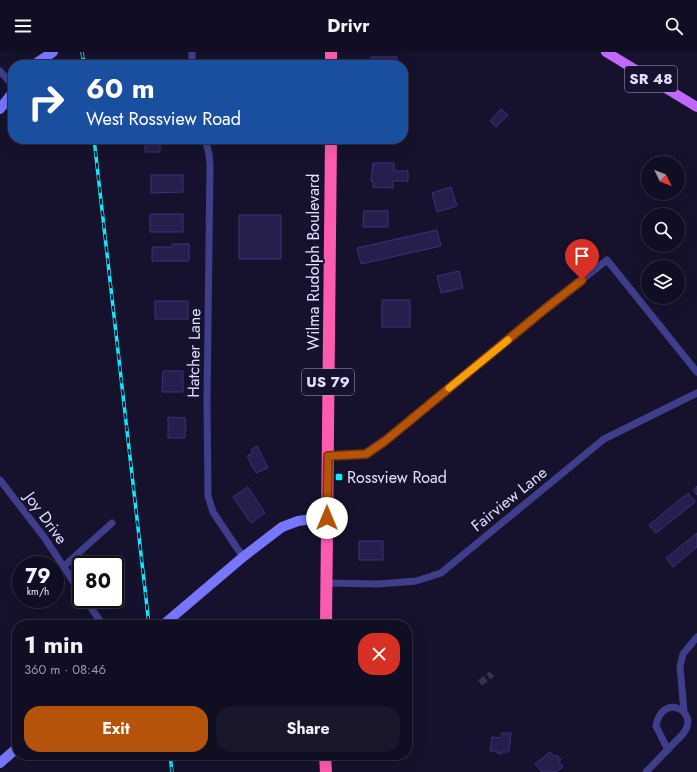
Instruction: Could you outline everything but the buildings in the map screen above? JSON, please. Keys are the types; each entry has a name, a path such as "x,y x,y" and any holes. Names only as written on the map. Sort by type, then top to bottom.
{"highway":[{"name":"Wilma Rudolph Boulevard","path":"326,620 331,144"},
{"path":"325,760 326,772"}],"main road":[{"name":"SR 48","path":"606,52 697,107"}],"street":[{"path":"41,60 54,52"},
{"path":"0,71 8,80"},
{"path":"0,109 8,99"},
{"name":"Hatcher Lane","path":"207,144 210,154 207,402 208,496 213,512 243,557"},
{"path":"328,456 366,454 385,441 545,309 607,260 697,372"},
{"name":"Fairview Lane","path":"326,583 379,584 416,581 441,573 604,439 697,393"},
{"name":"Joy Drive","path":"0,480 44,537 56,556"},
{"path":"169,620 243,557 282,527 294,522 327,518"},
{"path":"64,566 112,523"},
{"name":"Joy Drive","path":"64,568 72,580"},
{"path":"91,608 100,620"},
{"path":"684,712 680,666 683,654 697,637"},
{"path":"646,772 668,750 687,728 687,716 680,709 672,707 663,710 656,726 668,750"},
{"path":"0,763 12,752"}],"tunnel":[{"path":"480,683 492,674"}],"railway":[{"path":"82,52 83,60"},
{"path":"95,144 148,620"},
{"path":"171,760 172,772"}],"slow traffic":[{"path":"449,388 508,340"}],"place":[{"name":"Rossview Road","path":"339,477"}],"route":[{"path":"327,518 328,456 366,454 385,441 582,280"}]}
